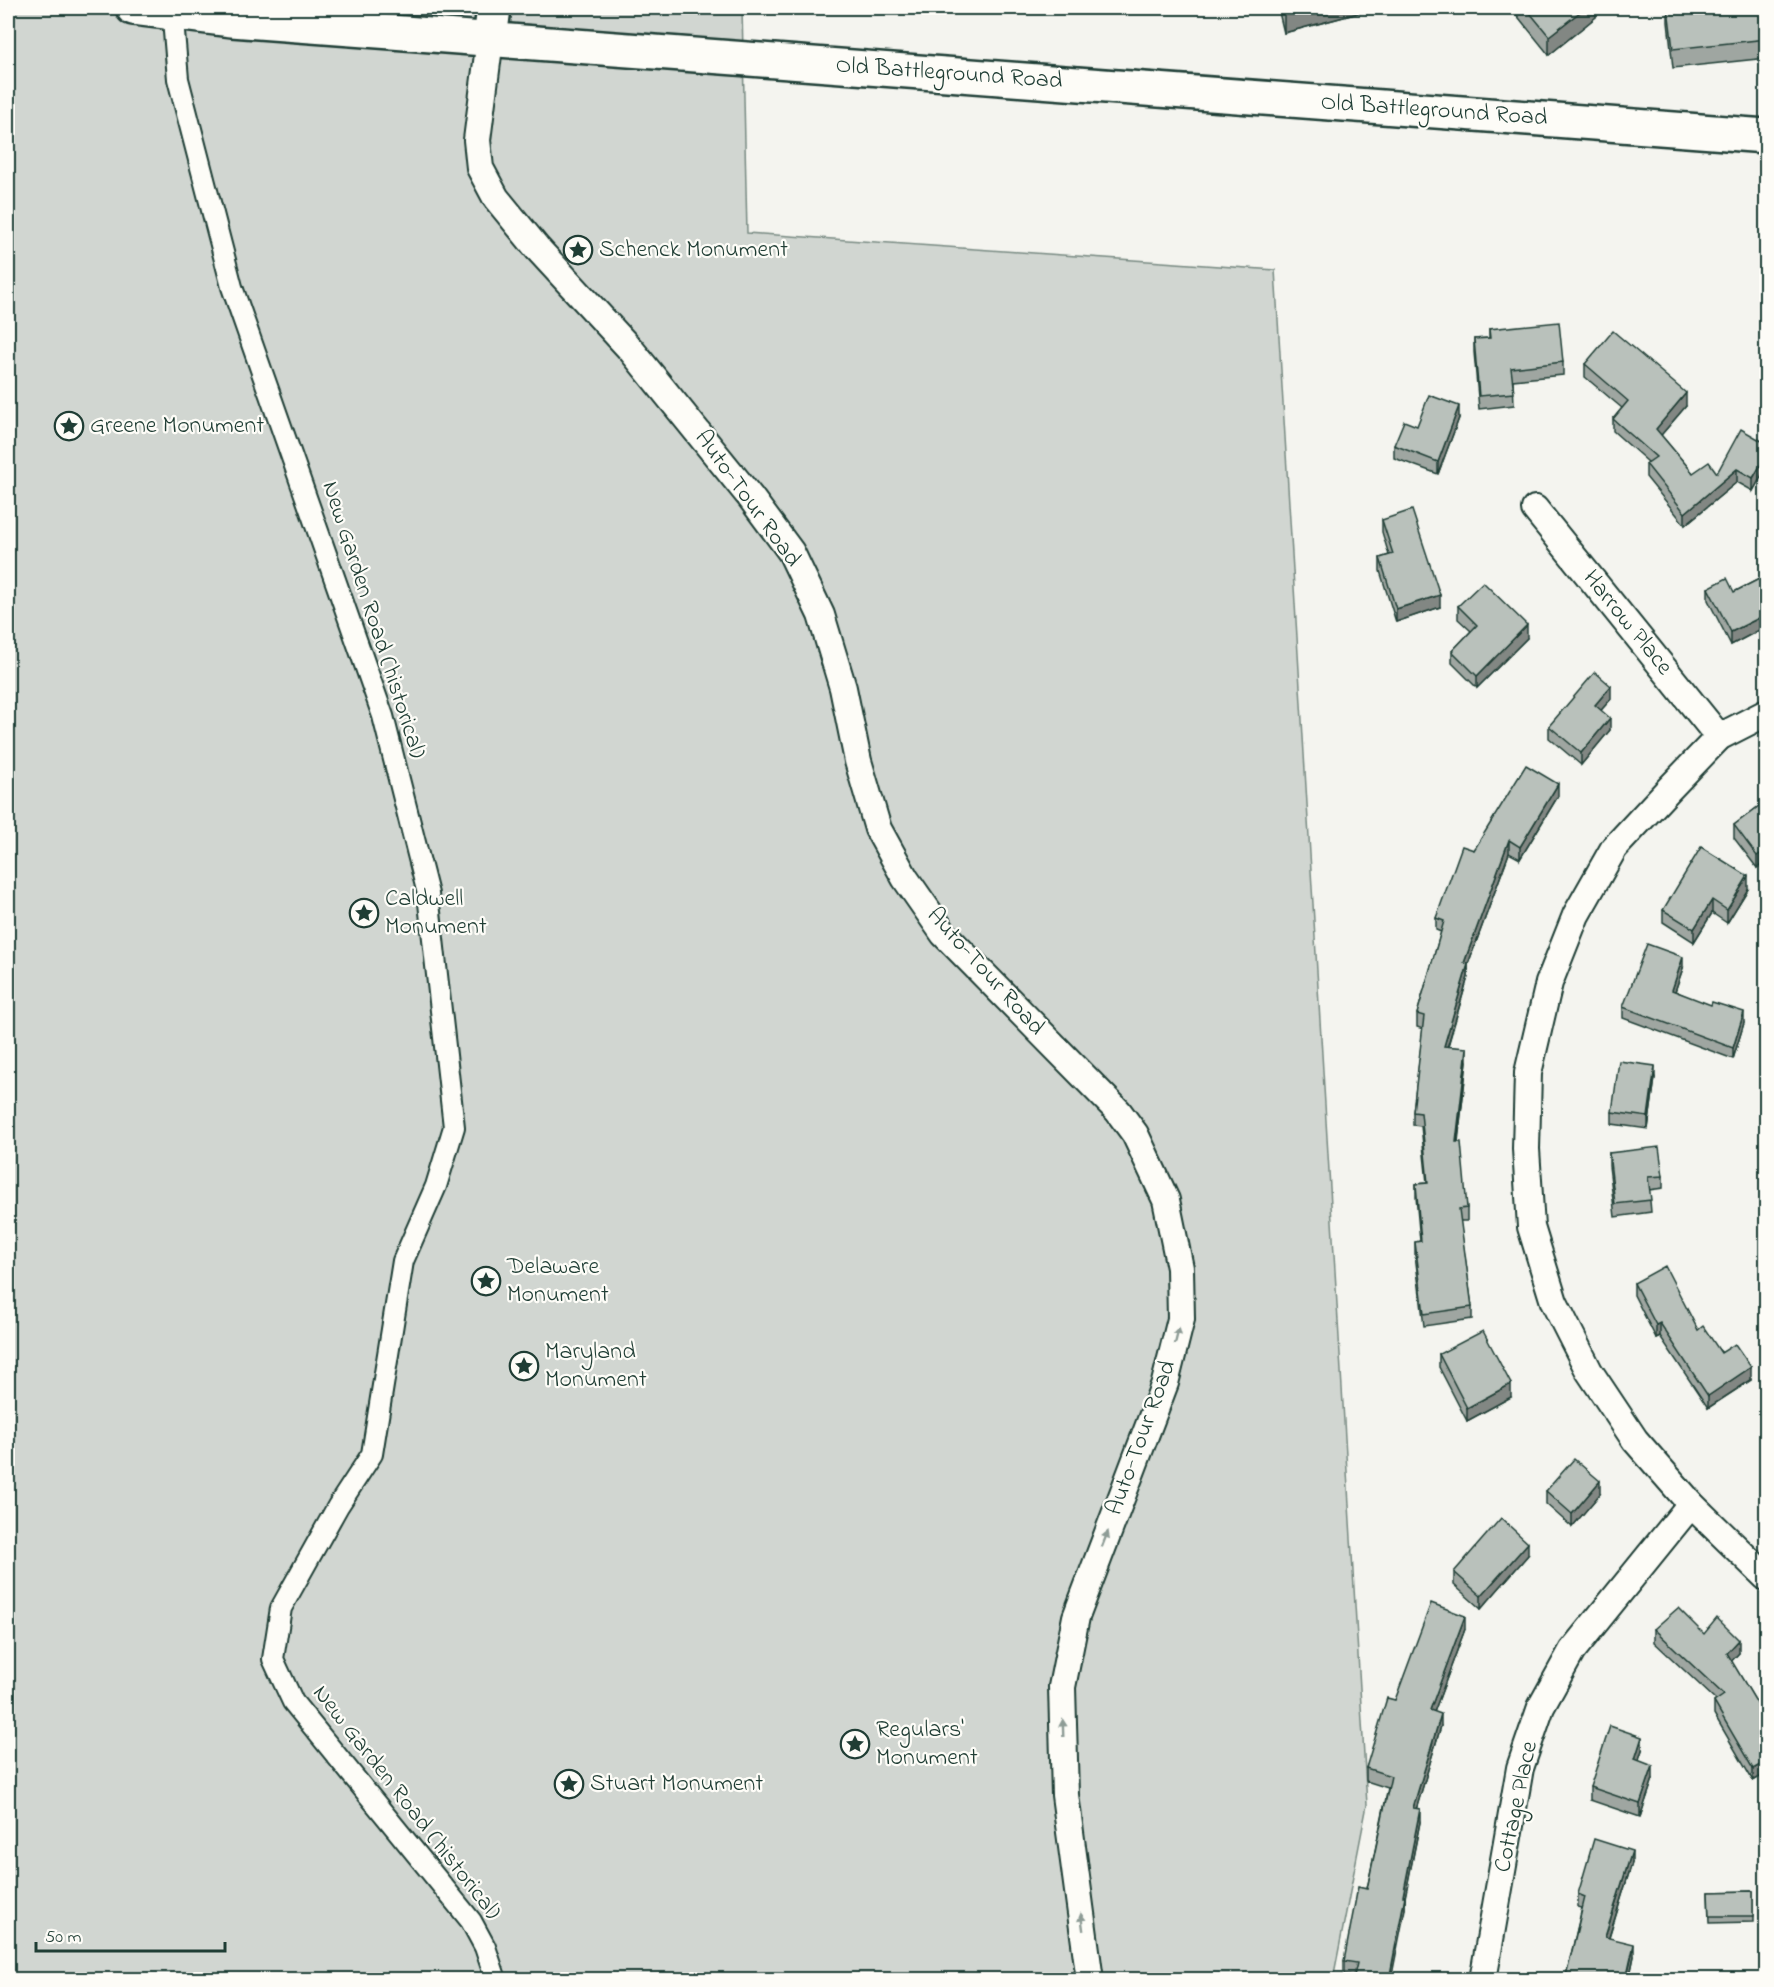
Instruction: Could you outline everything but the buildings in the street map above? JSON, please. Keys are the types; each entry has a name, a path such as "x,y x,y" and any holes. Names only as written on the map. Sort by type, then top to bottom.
{"street":[{"name":"Old Battleground Road","path":"133,8 492,23 1767,136"},
{"name":"New Garden Road (historical)","path":"172,10 178,80 232,287 383,716 428,894 453,1127 436,1186 403,1261 372,1454 338,1506 282,1608 273,1659 293,1702 471,1921 485,1947 496,1980"},
{"name":"Auto-Tour Road","path":"492,23 477,140 480,168 496,198 537,248 633,351 751,498 791,552 821,615 843,688 858,761 878,829 905,878 944,934 1118,1111 1135,1134 1166,1200 1180,1268 1181,1319 1165,1383 1076,1617 1062,1687 1065,1795 1090,1980"},
{"name":"Harrow Place","path":"1535,509 1719,737"},
{"path":"1767,713 1719,737 1614,848 1576,915 1549,983 1528,1073 1526,1149 1532,1227 1554,1302 1589,1371 1635,1440 1691,1504 1767,1576"},
{"name":"Cottage Place","path":"1484,1980 1521,1768 1541,1707 1572,1651 1691,1504"}],"shaded area":[{"path":"8,8 742,8 747,233 1275,270 1367,1805 1333,1979 8,1980"}],"place":[{"name":"Schenck Monument","path":"578,250"},
{"name":"Greene Monument","path":"69,426"},
{"name":"Caldwell Monument","path":"364,913"},
{"name":"Delaware Monument","path":"486,1281"},
{"name":"Maryland Monument","path":"524,1366"},
{"name":"Regulars' Monument","path":"855,1744"},
{"name":"Stuart Monument","path":"569,1784"}]}
